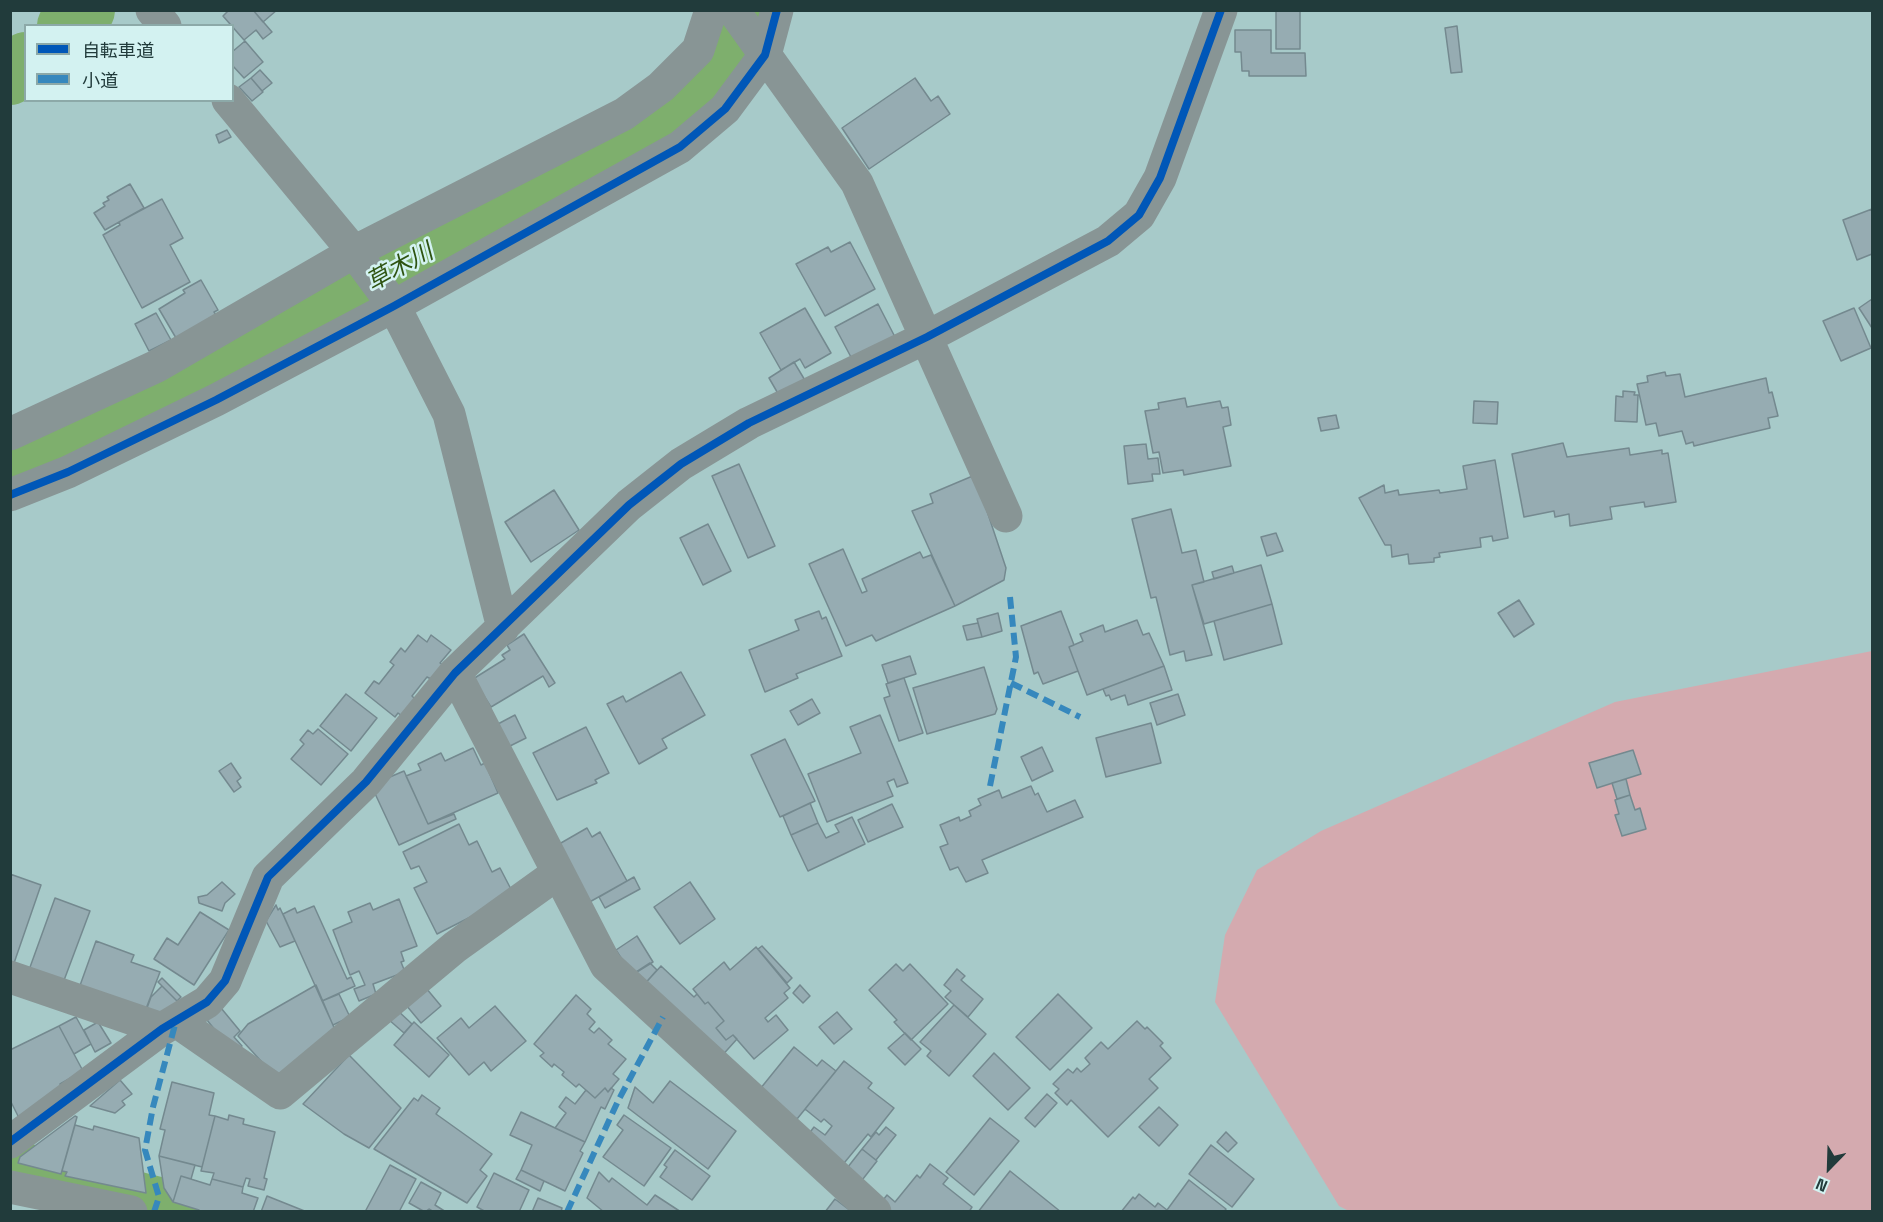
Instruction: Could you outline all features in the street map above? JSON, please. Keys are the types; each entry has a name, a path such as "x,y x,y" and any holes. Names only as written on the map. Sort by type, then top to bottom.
{"street":[{"path":"152,10 163,24"},
{"path":"10,434 157,366 624,114 661,87 698,50 711,10"},
{"path":"733,10 857,183 1006,516"},
{"path":"10,495 68,472 216,400 390,300 680,147 725,109 761,50 777,10"},
{"path":"10,1142 169,1025 207,1002 225,981 268,877 366,782 454,673 629,506 681,464 749,423 927,337 1108,241 1139,215 1160,178 1221,10"},
{"path":"230,102 358,257 390,300 450,414 503,628"},
{"path":"454,673 606,965 875,1212"},
{"path":"10,977 169,1025 280,1093 455,947 558,873"},
{"path":"10,1187 131,1212"}],"shaded area":[{"path":"1872,651 1872,1211 1349,1211 1339,1206 1215,1002 1225,935 1257,870 1321,831 1615,702"}],"building":[{"path":"229,10 253,10 272,32 263,39 256,30 244,40 234,29 234,24 230,24 223,16"},
{"path":"253,10 277,10 263,22"},
{"path":"1276,10 1300,10 1300,49 1276,49"},
{"path":"1457,26 1462,72 1451,73 1445,28"},
{"path":"1235,30 1271,30 1271,53 1305,53 1306,76 1249,76 1249,71 1242,71 1241,52 1235,52"},
{"path":"245,41 263,62 244,78 234,67 234,50"},
{"path":"260,70 272,83 262,91 251,78"},
{"path":"251,78 263,92 252,101 239,87"},
{"path":"915,78 931,101 938,96 950,114 869,169 842,128"},
{"path":"227,130 231,137 219,143 216,135"},
{"path":"130,184 144,208 105,230 94,213 105,206 103,203 109,200 107,197"},
{"path":"162,199 183,238 170,245 190,282 142,308 103,235 120,225 119,222"},
{"path":"1872,209 1872,254 1857,260 1843,220"},
{"path":"850,242 875,289 825,316 796,264 828,247 831,252"},
{"path":"201,280 218,310 214,312 216,315 176,338 159,309 185,293 183,290"},
{"path":"1872,299 1872,328 1859,308"},
{"path":"878,304 895,337 852,359 835,327"},
{"path":"805,308 831,353 805,368 800,359 781,370 760,333"},
{"path":"1854,308 1871,348 1841,361 1823,321"},
{"path":"156,313 171,340 149,351 135,324"},
{"path":"794,362 806,382 780,397 769,378"},
{"path":"1665,372 1666,376 1680,374 1685,397 1766,378 1778,416 1768,418 1770,428 1694,446 1693,442 1686,444 1682,431 1659,436 1656,423 1646,425 1637,384 1648,382 1647,376"},
{"path":"1623,391 1635,392 1634,395 1638,395 1637,422 1615,421 1616,396 1623,397"},
{"path":"1185,398 1187,407 1220,401 1222,408 1228,407 1231,425 1223,427 1231,466 1184,475 1183,470 1163,473 1159,452 1153,453 1145,411 1159,409 1158,403"},
{"path":"1474,401 1498,402 1497,424 1473,423"},
{"path":"1336,415 1339,428 1321,431 1318,418"},
{"path":"1563,443 1567,457 1629,448 1630,455 1662,450 1662,454 1668,453 1676,502 1645,507 1644,502 1610,507 1612,519 1570,526 1569,514 1555,517 1554,511 1524,517 1512,454"},
{"path":"1146,444 1148,459 1158,458 1160,474 1152,474 1153,481 1128,484 1124,446"},
{"path":"1495,460 1508,538 1493,541 1492,536 1480,538 1481,547 1439,553 1440,557 1434,558 1434,562 1409,564 1408,554 1392,557 1391,545 1385,545 1359,498 1384,485 1385,493 1398,490 1399,495 1467,489 1463,466"},
{"path":"739,464 775,546 748,558 712,476"},
{"path":"975,475 1006,568 1004,580 955,606 912,511 933,503 930,494"},
{"path":"554,490 579,530 531,562 505,522"},
{"path":"1171,509 1182,553 1196,550 1204,582 1192,585 1212,655 1186,661 1184,651 1170,655 1156,597 1151,598 1132,519"},
{"path":"708,524 731,571 703,585 680,538"},
{"path":"1276,533 1283,551 1267,556 1261,537"},
{"path":"843,549 862,593 867,591 862,579 920,552 923,558 931,555 955,606 876,641 872,635 846,646 809,564"},
{"path":"1261,565 1272,604 1204,624 1192,585"},
{"path":"1232,566 1234,573 1214,579 1212,572"},
{"path":"1519,600 1534,624 1514,637 1498,613"},
{"path":"1272,604 1282,644 1224,660 1214,621"},
{"path":"819,611 822,619 826,617 842,656 796,674 798,678 765,692 749,650 799,630 795,620"},
{"path":"1061,611 1074,645 1069,647 1078,671 1043,684 1038,672 1034,674 1021,626"},
{"path":"998,613 1002,631 982,637 977,619"},
{"path":"1137,620 1143,635 1149,633 1164,666 1087,695 1069,647 1083,641 1080,634 1103,625 1105,632"},
{"path":"978,623 982,637 967,640 963,626"},
{"path":"524,634 555,683 549,687 543,676 491,707 473,679 505,659 502,655 510,650 507,645"},
{"path":"418,635 427,642 431,635 451,650 440,663 443,665 431,679 427,677 412,696 415,699 402,716 398,713 395,717 365,693 374,681 379,684 394,665 390,662 401,648 405,652"},
{"path":"910,656 916,674 888,683 882,665"},
{"path":"1164,666 1172,690 1128,705 1125,695 1111,700 1109,695 1106,696 1103,689"},
{"path":"984,667 997,709 995,714 927,734 913,688"},
{"path":"681,672 705,715 662,739 667,748 639,764 607,704 623,696 626,702"},
{"path":"904,678 923,733 899,741 884,698 890,696 886,684"},
{"path":"346,694 377,718 351,751 320,726"},
{"path":"1178,694 1185,715 1157,725 1150,703"},
{"path":"812,699 820,713 798,725 790,711"},
{"path":"515,715 526,738 508,747 496,725"},
{"path":"880,715 908,783 897,787 894,779 887,782 893,796 827,822 808,774 861,753 850,727"},
{"path":"1151,723 1161,763 1106,777 1096,738"},
{"path":"586,727 609,773 595,780 597,783 557,800 533,753"},
{"path":"318,729 348,754 321,785 291,759 304,744 300,740 308,730 313,734"},
{"path":"785,739 815,801 780,817 751,755"},
{"path":"1042,747 1053,771 1032,781 1021,757"},
{"path":"473,748 481,765 485,763 498,793 428,824 406,776 421,770 418,764 441,753 445,761"},
{"path":"1633,750 1641,774 1597,788 1589,763"},
{"path":"231,763 241,778 237,781 241,787 234,792 219,771"},
{"path":"404,771 428,824 454,814 456,819 399,845 371,785"},
{"path":"1626,779 1630,795 1617,799 1612,783"},
{"path":"1031,786 1035,795 1038,793 1047,812 1075,800 1083,817 982,860 988,873 966,882 958,867 950,870 940,847 948,844 940,825 959,817 960,821 971,816 969,811 981,805 978,799 999,790 1002,798"},
{"path":"1630,795 1635,810 1640,808 1646,829 1622,836 1615,815 1619,814 1615,800"},
{"path":"810,803 818,823 791,835 783,816"},
{"path":"892,804 903,827 868,842 858,820"},
{"path":"852,817 865,844 808,871 791,835 818,823 826,838 839,832 835,825"},
{"path":"459,824 469,845 477,841 492,872 500,868 514,895 437,934 414,888 427,882 419,866 411,869 403,852"},
{"path":"587,828 592,837 600,832 627,881 586,904 554,847"},
{"path":"10,874 41,885 13,966 10,965"},
{"path":"634,877 640,889 605,908 599,897"},
{"path":"222,882 235,894 225,903 222,911 199,903 198,897 207,895"},
{"path":"690,882 715,919 680,944 654,907"},
{"path":"55,898 90,911 63,983 29,970"},
{"path":"399,899 417,946 401,952 404,961 401,962 405,972 373,984 376,994 359,1001 354,989 365,985 359,971 350,975 333,930 352,922 348,912 370,903 373,910"},
{"path":"276,905 278,910 280,908 295,941 280,947 266,921"},
{"path":"314,906 347,979 351,977 355,986 322,1001 283,914 295,908 297,913"},
{"path":"200,912 229,930 194,985 154,959 167,938 178,945"},
{"path":"637,936 653,962 632,975 616,950"},
{"path":"96,941 134,955 131,962 160,972 144,1014 78,991"},
{"path":"762,946 792,978 787,983 758,949"},
{"path":"756,947 790,988 784,993 788,998 765,1018 768,1022 776,1015 788,1030 754,1059 733,1035 726,1040 716,1028 724,1021 708,1002 705,1004 693,989 724,962 730,970"},
{"path":"650,963 657,970 641,988 630,976"},
{"path":"896,964 903,971 910,964 948,1004 911,1040 894,1022 897,1020 869,990"},
{"path":"661,966 694,997 697,994 705,1004 708,1002 724,1021 716,1028 726,1040 733,1035 737,1039 719,1059 641,988"},
{"path":"957,969 965,976 961,980 983,999 968,1017 945,997 951,991 944,985"},
{"path":"162,978 181,997 177,1001 158,982"},
{"path":"316,985 335,1030 282,1075 273,1074 238,1036 248,1024"},
{"path":"800,985 810,996 803,1003 793,993"},
{"path":"162,986 178,1002 160,1021 147,1008 151,997"},
{"path":"426,988 441,1006 421,1023 406,1005"},
{"path":"339,994 350,1017 333,1025 322,1001"},
{"path":"1058,994 1092,1028 1050,1070 1016,1037"},
{"path":"576,995 591,1009 587,1014 595,1022 589,1029 594,1033 599,1028 612,1040 608,1044 626,1059 613,1074 619,1079 608,1092 605,1088 595,1098 579,1084 576,1087 562,1075 564,1072 554,1064 552,1067 540,1056 544,1053 534,1044"},
{"path":"954,1005 986,1034 949,1076 927,1056 931,1051 920,1042"},
{"path":"495,1006 526,1041 491,1071 484,1062 469,1075 437,1038 461,1018 469,1028"},
{"path":"221,1008 240,1031 234,1037 242,1046 236,1051 228,1046 207,1020"},
{"path":"396,1009 412,1024 404,1033 388,1019"},
{"path":"837,1012 852,1029 834,1044 819,1027"},
{"path":"76,1017 91,1044 74,1054 59,1026"},
{"path":"1137,1021 1145,1029 1147,1027 1163,1043 1160,1046 1171,1058 1149,1079 1158,1088 1108,1137 1071,1100 1067,1105 1055,1093 1059,1089 1053,1084 1068,1069 1073,1073 1077,1068 1081,1072 1090,1064 1085,1058 1101,1042 1108,1049"},
{"path":"98,1022 111,1043 95,1052 84,1030"},
{"path":"414,1022 449,1055 429,1077 394,1045"},
{"path":"59,1026 83,1071 60,1084 61,1087 19,1118 10,1100 10,1050"},
{"path":"905,1033 921,1049 905,1065 888,1048"},
{"path":"794,1047 817,1066 822,1060 836,1071 797,1119 756,1094"},
{"path":"994,1053 1030,1088 1008,1110 973,1076"},
{"path":"349,1055 401,1108 369,1148 344,1134 303,1104"},
{"path":"844,1061 872,1083 868,1088 894,1108 871,1137 868,1134 840,1168 805,1139 814,1127 825,1135 832,1126 824,1119 821,1122 805,1109"},
{"path":"120,1080 132,1094 122,1101 125,1105 115,1113 90,1106"},
{"path":"670,1081 736,1131 708,1169 628,1108 635,1087 653,1103"},
{"path":"172,1082 214,1093 209,1115 215,1116 202,1167 159,1156 165,1130 160,1129"},
{"path":"605,1088 608,1092 611,1088 614,1090 605,1109 601,1107 585,1142 555,1128 566,1113 559,1107 566,1097 575,1104 586,1090 595,1098"},
{"path":"1047,1094 1057,1103 1035,1127 1025,1118"},
{"path":"422,1095 440,1108 436,1114 492,1154 480,1170 487,1176 467,1203 374,1149 414,1098 418,1101"},
{"path":"1159,1107 1178,1125 1159,1146 1139,1127"},
{"path":"521,1112 585,1142 580,1151 583,1153 565,1191 521,1170 532,1145 510,1135"},
{"path":"229,1115 244,1119 243,1124 275,1132 264,1178 267,1179 264,1190 248,1186 250,1179 246,1178 243,1187 212,1179 214,1173 201,1171 215,1116 228,1120"},
{"path":"624,1115 671,1148 644,1186 603,1157 623,1130 617,1125"},
{"path":"75,1116 77,1117 61,1174 18,1163 20,1157"},
{"path":"990,1118 1019,1141 974,1195 946,1172"},
{"path":"75,1125 93,1130 94,1126 139,1138 146,1193 65,1176 67,1172 62,1171"},
{"path":"886,1127 896,1135 876,1160 862,1149 876,1132 879,1135"},
{"path":"1226,1132 1237,1143 1228,1152 1217,1142"},
{"path":"1211,1145 1254,1179 1232,1207 1189,1174"},
{"path":"862,1149 877,1161 859,1184 844,1172"},
{"path":"675,1150 710,1176 692,1200 660,1177 667,1167 664,1165"},
{"path":"159,1156 195,1165 191,1179 181,1176 173,1202 164,1188"},
{"path":"930,1164 948,1178 943,1184 972,1207 969,1212 883,1212 877,1208 887,1195 895,1202 917,1175 920,1178"},
{"path":"390,1165 416,1179 399,1212 369,1212 366,1210"},
{"path":"521,1170 544,1181 540,1191 516,1179"},
{"path":"1010,1171 1061,1212 978,1212"},
{"path":"599,1172 609,1182 612,1178 647,1205 655,1195 681,1212 604,1212 587,1198"},
{"path":"494,1173 529,1190 519,1212 486,1212 477,1207"},
{"path":"181,1176 210,1185 212,1179 243,1187 242,1193 258,1198 253,1212 199,1212 199,1210 173,1202"},
{"path":"1189,1180 1226,1209 1224,1212 1121,1212 1133,1197 1135,1199 1139,1194 1155,1207 1158,1203 1167,1210"},
{"path":"421,1182 441,1193 435,1205 446,1212 434,1212 429,1209 425,1212 409,1203"},
{"path":"267,1196 307,1212 261,1212"},
{"path":"538,1198 562,1208 561,1212 532,1212"},
{"path":"835,1199 852,1212 825,1212"}],"waterway":[{"path":"69,24 85,10"},
{"name":"草木川","path":"10,466 25,462 172,395 628,141 689,95 724,52 738,10"},
{"path":"10,75 24,64"},
{"name":"草木川","path":"10,1168 178,1212"}],"marked path":[{"path":"990,786 1016,657 1010,597"},
{"path":"1011,683 1080,717"},
{"path":"567,1212 618,1101 663,1017"},
{"path":"154,1212 159,1197 145,1150 153,1107 176,1021"}],"cycle path":[{"path":"10,495 68,472 216,400 394,306 680,147 725,109 765,55 777,10"},
{"path":"10,1142 162,1029 207,1002 225,981 268,877 366,782 455,673 629,505 681,464 749,423 927,337 1108,241 1139,215 1160,178 1221,10"}]}
